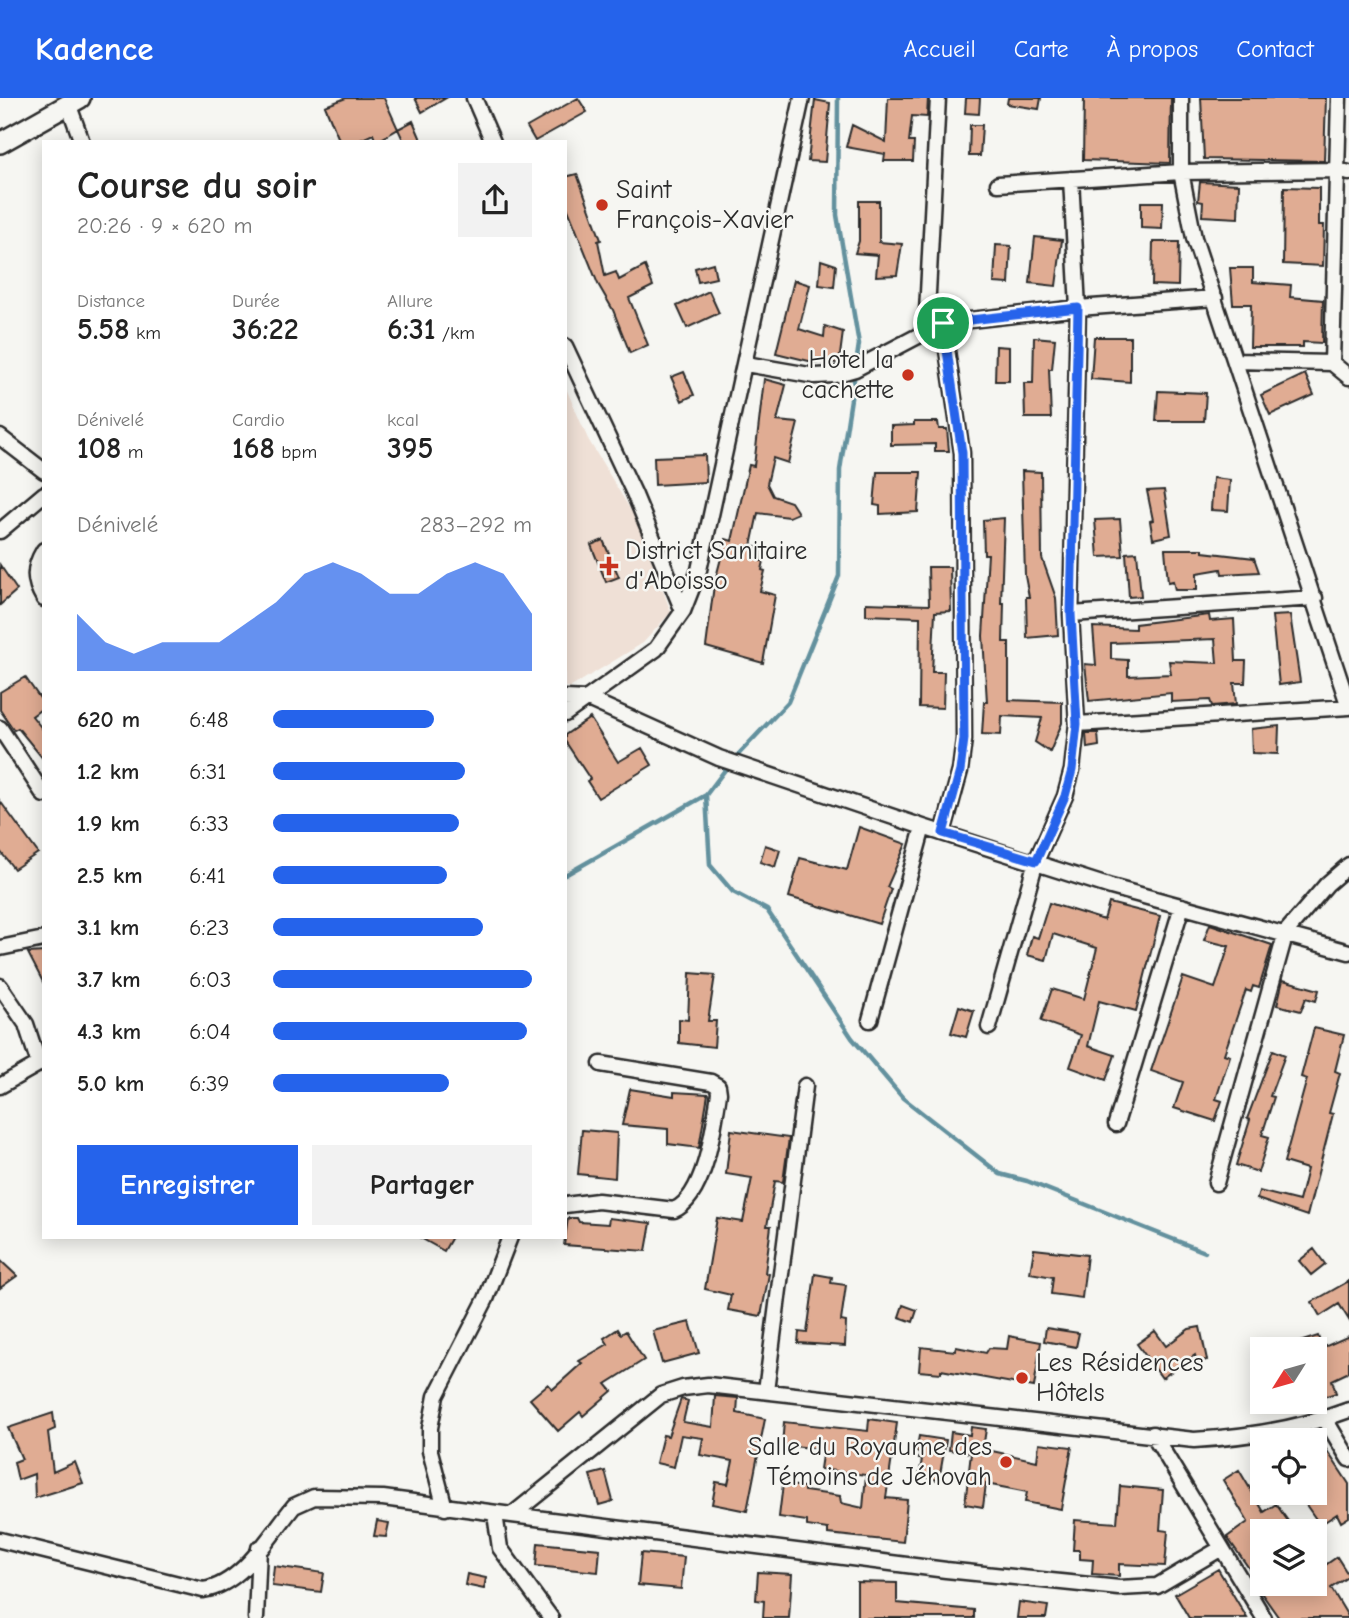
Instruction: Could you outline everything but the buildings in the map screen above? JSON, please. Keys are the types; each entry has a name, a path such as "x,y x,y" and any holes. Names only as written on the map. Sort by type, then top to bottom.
{"main road":[{"path":"0,143 75,102"}],"street":[{"path":"474,98 492,140"},
{"path":"567,713 656,649 683,611 699,570 802,98"},
{"path":"926,332 938,98"},
{"path":"1077,724 1349,707 1345,683 1194,238 1181,172 1181,98"},
{"path":"1332,363 1344,172 1339,98"},
{"path":"75,102 82,140"},
{"path":"998,184 1181,172 1344,172"},
{"path":"989,1027 1036,861 1065,796 1072,770 1077,724 1071,614 1078,308 1072,179"},
{"path":"746,364 815,376 834,375 855,369 943,323 1078,308 1215,298"},
{"path":"943,323 962,453 964,712 960,771 943,833"},
{"path":"567,349 634,492 683,611"},
{"path":"1236,361 1332,363 1349,377"},
{"path":"0,438 42,470"},
{"path":"0,531 42,496"},
{"path":"42,553 35,565 35,580 42,595"},
{"path":"1071,614 1315,598"},
{"path":"567,698 588,699 719,758 923,827 1111,887 1349,951"},
{"path":"0,728 39,778"},
{"path":"870,1020 923,827"},
{"path":"1216,1183 1286,932 1327,884 1349,865"},
{"path":"1116,1124 1182,906"},
{"path":"0,948 42,939"},
{"path":"0,986 26,1024 41,1062 0,1086"},
{"path":"567,1205 598,1201 674,1210 684,1206 692,1196 711,1144 718,1086 711,1082 601,1064"},
{"path":"766,1391 805,1086"},
{"path":"445,1508 430,1451 430,1428 436,1396 485,1299 509,1239"},
{"path":"512,1515 661,1395 708,1385 1194,1440 1245,1437 1325,1419 1349,1410"},
{"path":"1325,1419 1349,1459"},
{"path":"1153,1434 1264,1618"},
{"path":"0,1540 202,1590 217,1588 231,1579 294,1507 314,1497 383,1498 946,1570 1119,1588 1157,1586 1220,1549"},
{"path":"495,1514 500,1548 551,1618"},
{"path":"256,1618 259,1548"}],"shaded area":[{"name":"District Sanitaire d'Aboisso","path":"567,391 588,439 636,519 671,612 643,643 567,687"}],"waterway":[{"path":"838,98 837,215 859,344 856,364"},
{"path":"734,759 788,702 839,576 840,470 855,373"},
{"path":"567,874 706,795 728,766"},
{"path":"706,795 710,865 733,892 767,910 852,1038 903,1098 1000,1174 1027,1181 1205,1252"}],"place":[{"name":"Saint François-Xavier","path":"602,205"},
{"name":"Hotel la cachette","path":"908,375"},
{"name":"District Sanitaire d'Aboisso","path":"609,566"},
{"name":"Les Résidences Hôtels","path":"1022,1378"},
{"name":"Salle du Royaume des Témoins de Jéhovah","path":"1006,1462"}],"route":[{"path":"1078,308 1071,614 1077,724 1072,770 1065,796 1036,861 943,833 960,771 964,739 962,453 943,323 1078,308"}]}
